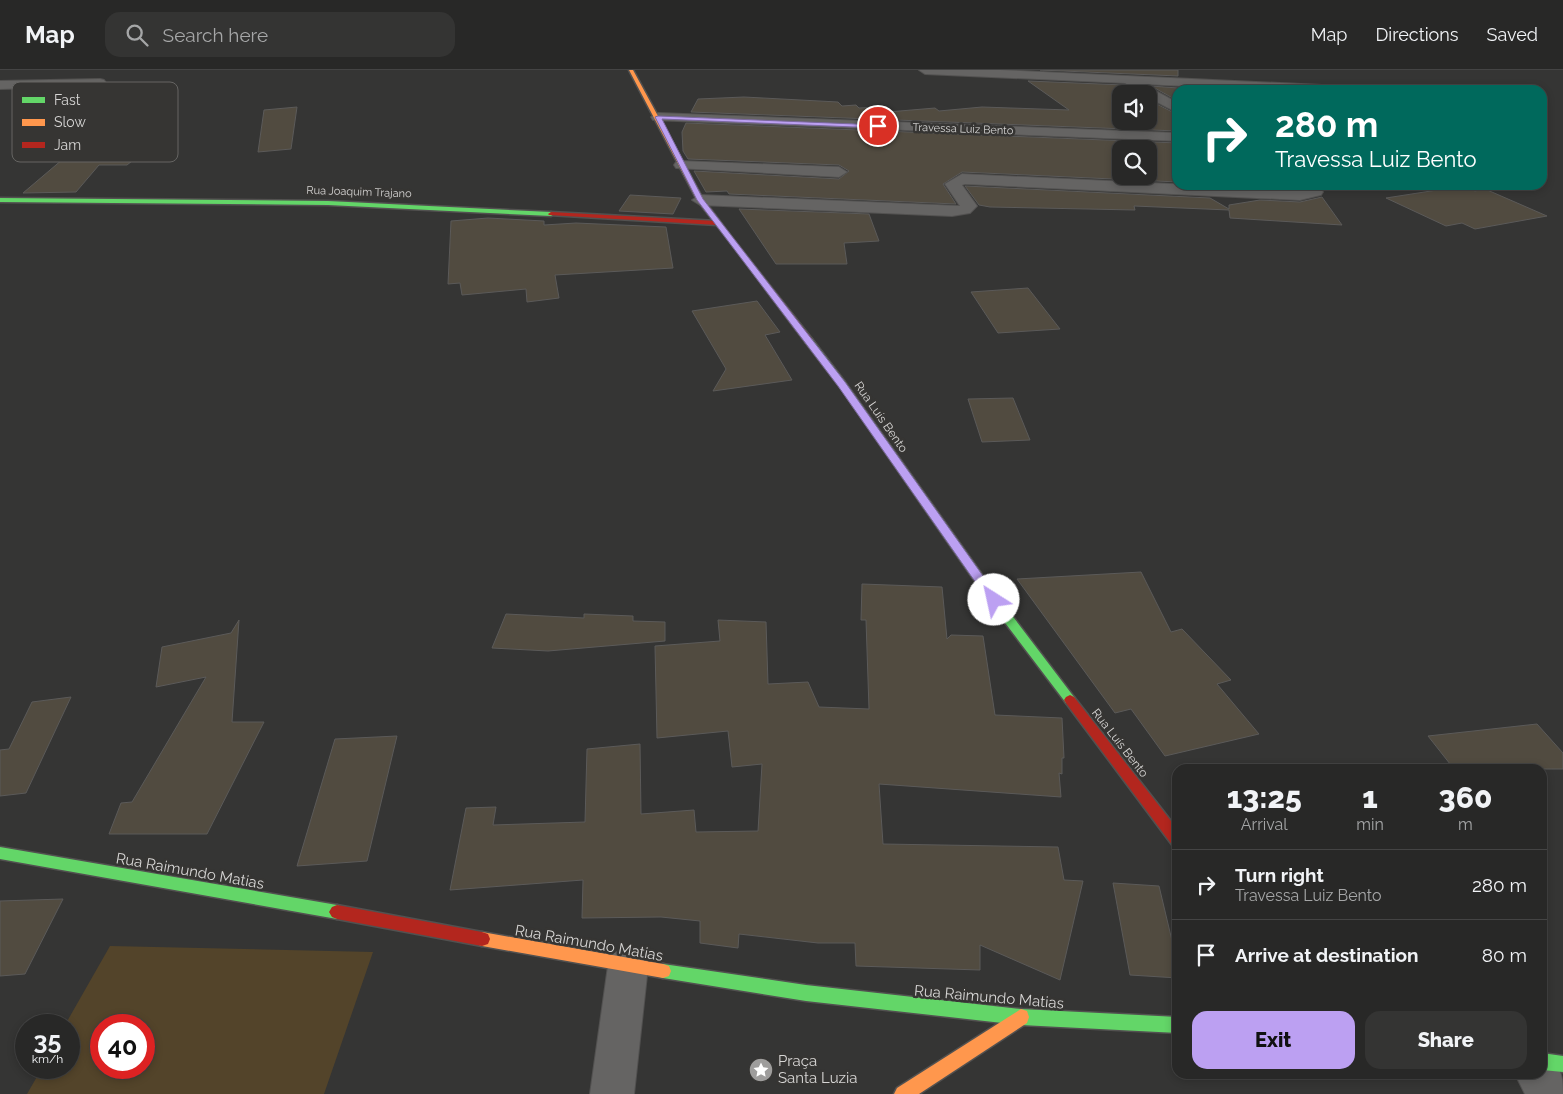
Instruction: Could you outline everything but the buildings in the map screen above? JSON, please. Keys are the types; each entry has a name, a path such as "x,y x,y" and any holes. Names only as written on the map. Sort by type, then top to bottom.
{"street":[{"name":"Rua Luís Bento","path":"631,70 658,117 700,200 842,384 994,600 1172,834"},
{"path":"925,70 1256,85"},
{"path":"1109,70 1172,106"},
{"name":"Travessa Luiz Bento","path":"658,117 1172,138"},
{"path":"681,165 839,172"},
{"path":"700,200 959,211 968,206 953,182 968,179 1172,186"},
{"name":"Rua Joaquim Trajano","path":"0,200 328,203 717,223"},
{"name":"Rua Raimundo Matias","path":"0,853 196,886 628,966 806,993 1021,1016 1172,1025"},
{"path":"612,1094 628,966"},
{"path":"903,1094 1021,1016"},
{"path":"1547,1062 1563,1064"},
{"path":"1540,1079 1552,1094"}],"shaded area":[{"path":"110,946 373,952 324,1094 27,1094 36,1079 80,1079 80,1014 71,1014"}],"traffic: fast":[{"path":"0,200 328,203 551,214"},
{"path":"809,341 842,384 994,600 1070,700"},
{"path":"0,853 337,912"},
{"path":"663,971 806,993 1021,1017 1172,1025"},
{"path":"1547,1062 1563,1064"}],"traffic: slow":[{"path":"631,70 700,200 728,236"},
{"path":"482,939 663,971"},
{"path":"903,1094 1021,1017"}],"traffic: jam":[{"path":"551,214 717,223"},
{"path":"728,236 809,341"},
{"path":"1070,700 1172,834"},
{"path":"337,912 482,939"}],"place":[{"name":"Praça Santa Luzia","path":"761,1070"}],"route":[{"path":"878,126 658,117 700,200 842,384 994,600"}]}
